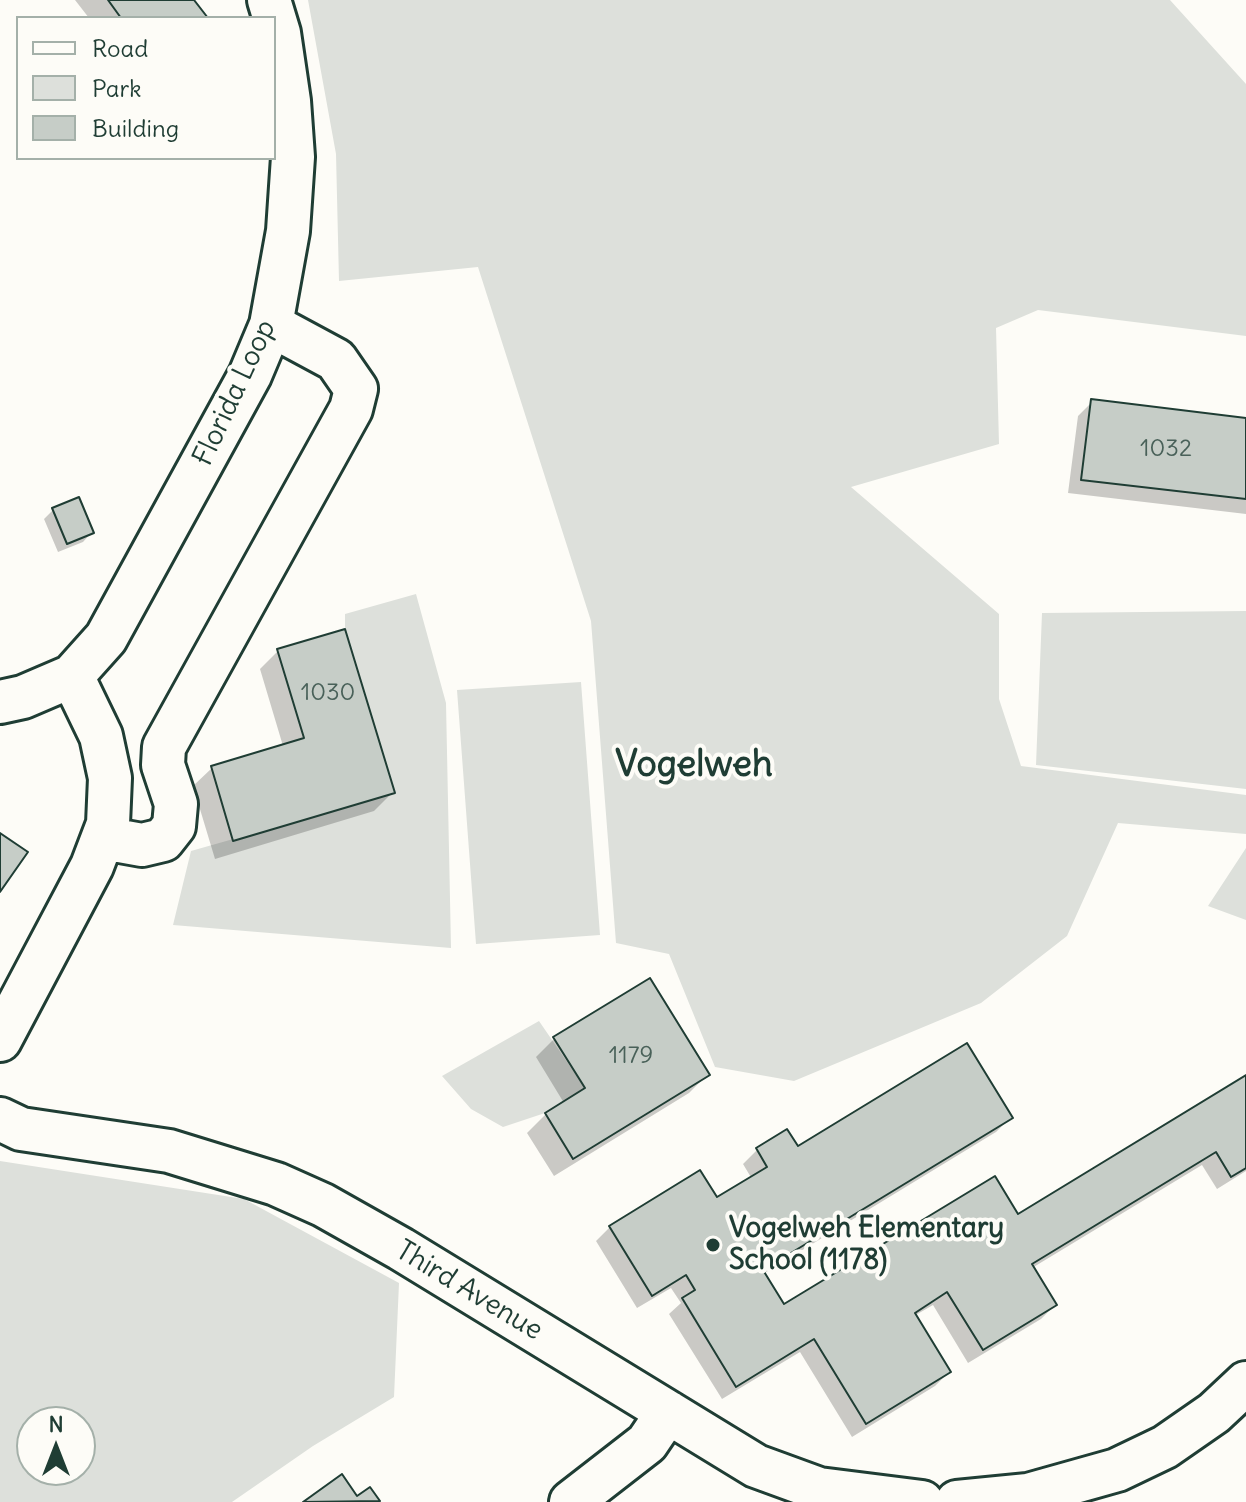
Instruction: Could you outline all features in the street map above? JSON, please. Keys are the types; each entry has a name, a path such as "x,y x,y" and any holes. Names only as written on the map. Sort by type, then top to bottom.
{"street":[{"name":"Florida Loop","path":"0,702 23,697 72,676 106,638 250,375 271,325 288,231 293,157 289,101 276,23"},
{"path":"103,838 142,845 163,840 174,826 176,804 163,765 164,747 351,409 356,389 336,360 271,325"},
{"path":"0,1040 92,866 108,824 110,778 101,736 72,676"},
{"name":"Third Avenue","path":"0,1119 21,1129 169,1151 276,1184 323,1205 401,1249 756,1466 784,1478 853,1496 922,1502"},
{"path":"957,1502 1028,1495 1117,1470 1165,1447 1214,1413 1246,1383"},
{"path":"571,1502 647,1443 668,1412"}],"green space":[{"path":"308,0 1170,0 1246,84 1246,336 1038,310 996,328 999,444 851,487 999,614 999,699 1021,766 1246,795 1246,834 1118,823 1067,936 981,1003 794,1081 715,1067 669,954 616,943 591,621 478,267 339,281 336,154"},
{"path":"416,594 446,703 451,948 173,925 191,851 395,793 345,629 345,614"},
{"path":"1246,611 1246,789 1036,765 1042,613"},
{"path":"581,682 600,935 476,944 457,690"},
{"path":"1246,848 1246,920 1208,906"},
{"path":"539,1021 585,1088 545,1113 503,1127 471,1109 442,1076"},
{"path":"0,1161 244,1199 399,1283 394,1397 313,1446 232,1502 0,1502"}],"building":[{"path":"108,0 194,0 206,16 120,16"},
{"path":"1091,399 1246,418 1246,499 1081,480"},
{"path":"79,497 94,533 67,544 52,508"},
{"path":"345,629 395,793 233,841 211,766 304,738 277,649"},
{"path":"0,833 28,852 0,892"},
{"path":"650,978 710,1075 573,1159 545,1113 585,1088 553,1037"},
{"name":"Vogelweh Elementary School (1178)","path":"967,1043 1013,1118 763,1270 784,1304 995,1176 1018,1214 1246,1075 1246,1168 1231,1177 1216,1152 1032,1264 1057,1305 983,1350 947,1292 915,1313 951,1372 866,1424 814,1339 736,1387 682,1298 695,1290 686,1275 652,1296 609,1226 700,1170 717,1197 767,1167 756,1148 787,1129 798,1146"},
{"path":"342,1474 357,1496 370,1487 380,1501 303,1502"}],"place":[{"name":"Vogelweh Elementary School (1178)","path":"713,1245"}],"district":[{"name":"Vogelweh","path":"694,766"}]}
